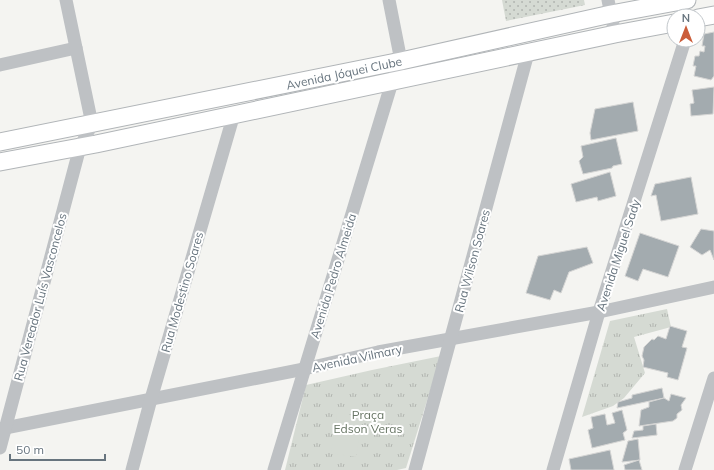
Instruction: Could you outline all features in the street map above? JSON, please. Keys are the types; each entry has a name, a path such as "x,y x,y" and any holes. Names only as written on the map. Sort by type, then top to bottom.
{"main road":[{"name":"Avenida Jóquei Clube","path":"0,142 401,61 609,7 687,0"},
{"name":"Avenida Jóquei Clube","path":"0,162 80,147 666,24"}],"street":[{"path":"66,0 92,124"},
{"path":"389,0 401,61"},
{"path":"609,7 615,34"},
{"path":"0,65 76,48"},
{"name":"Avenida Miguel Sady","path":"553,470 599,312 682,48"},
{"name":"Rua Wilson Soares","path":"415,470 528,53"},
{"name":"Avenida Pedro Almeida","path":"274,470 392,82 401,61"},
{"name":"Rua Modestino Soares","path":"132,470 151,399 234,114"},
{"name":"Rua Vereador Luís Vasconcelos","path":"0,448 3,429 80,147 92,124"},
{"name":"Avenida Vilmary","path":"3,429 304,369 378,352 599,312 714,287"},
{"path":"685,470 714,378"}],"green space":[{"path":"502,0 584,0 585,5 506,21"},
{"path":"667,309 671,327 634,337 645,373 624,398 613,406 582,417 610,321"},
{"name":"Praça Edson Veras","path":"441,356 406,468 397,470 285,470 306,385"},
{"path":"337,413 363,417 356,457 331,453"}],"building":[{"path":"714,32 714,76 711,80 694,76 696,66 693,66 695,56 699,56 700,51 704,52 706,48 706,34"},
{"path":"714,87 713,114 691,116 690,104 694,103 692,90"},
{"path":"633,102 638,131 591,140 590,133 595,109"},
{"path":"616,138 622,164 613,166 612,168 583,174 579,161 583,157 581,146"},
{"path":"610,172 616,196 598,201 597,197 576,202 571,184"},
{"path":"691,177 698,214 661,221 656,195 651,196 655,184"},
{"path":"701,229 714,231 714,260 710,250 702,255 690,247"},
{"path":"640,233 679,246 668,277 643,269 638,281 625,276"},
{"path":"587,247 593,263 569,272 561,293 554,290 550,300 526,293 538,256"},
{"path":"670,326 687,331 682,347 687,348 678,380 667,377 668,373 643,367 644,360 642,356 644,347 652,339 654,340 658,336 666,339"},
{"path":"662,388 664,398 617,408 618,402 632,398 632,395"},
{"path":"671,394 686,398 681,405 682,410 677,414 677,418 673,421 639,426 641,410 649,407 649,402 664,398 669,401"},
{"path":"622,410 627,430 623,433 625,440 592,448 588,430 593,428 591,417 605,414 607,425 615,423 612,413"},
{"path":"656,424 657,435 632,438 634,431 643,430 643,426"},
{"path":"638,439 640,460 622,462 628,441"},
{"path":"610,450 614,470 571,470 569,459"},
{"path":"639,460 642,470 625,470 624,465"}]}
